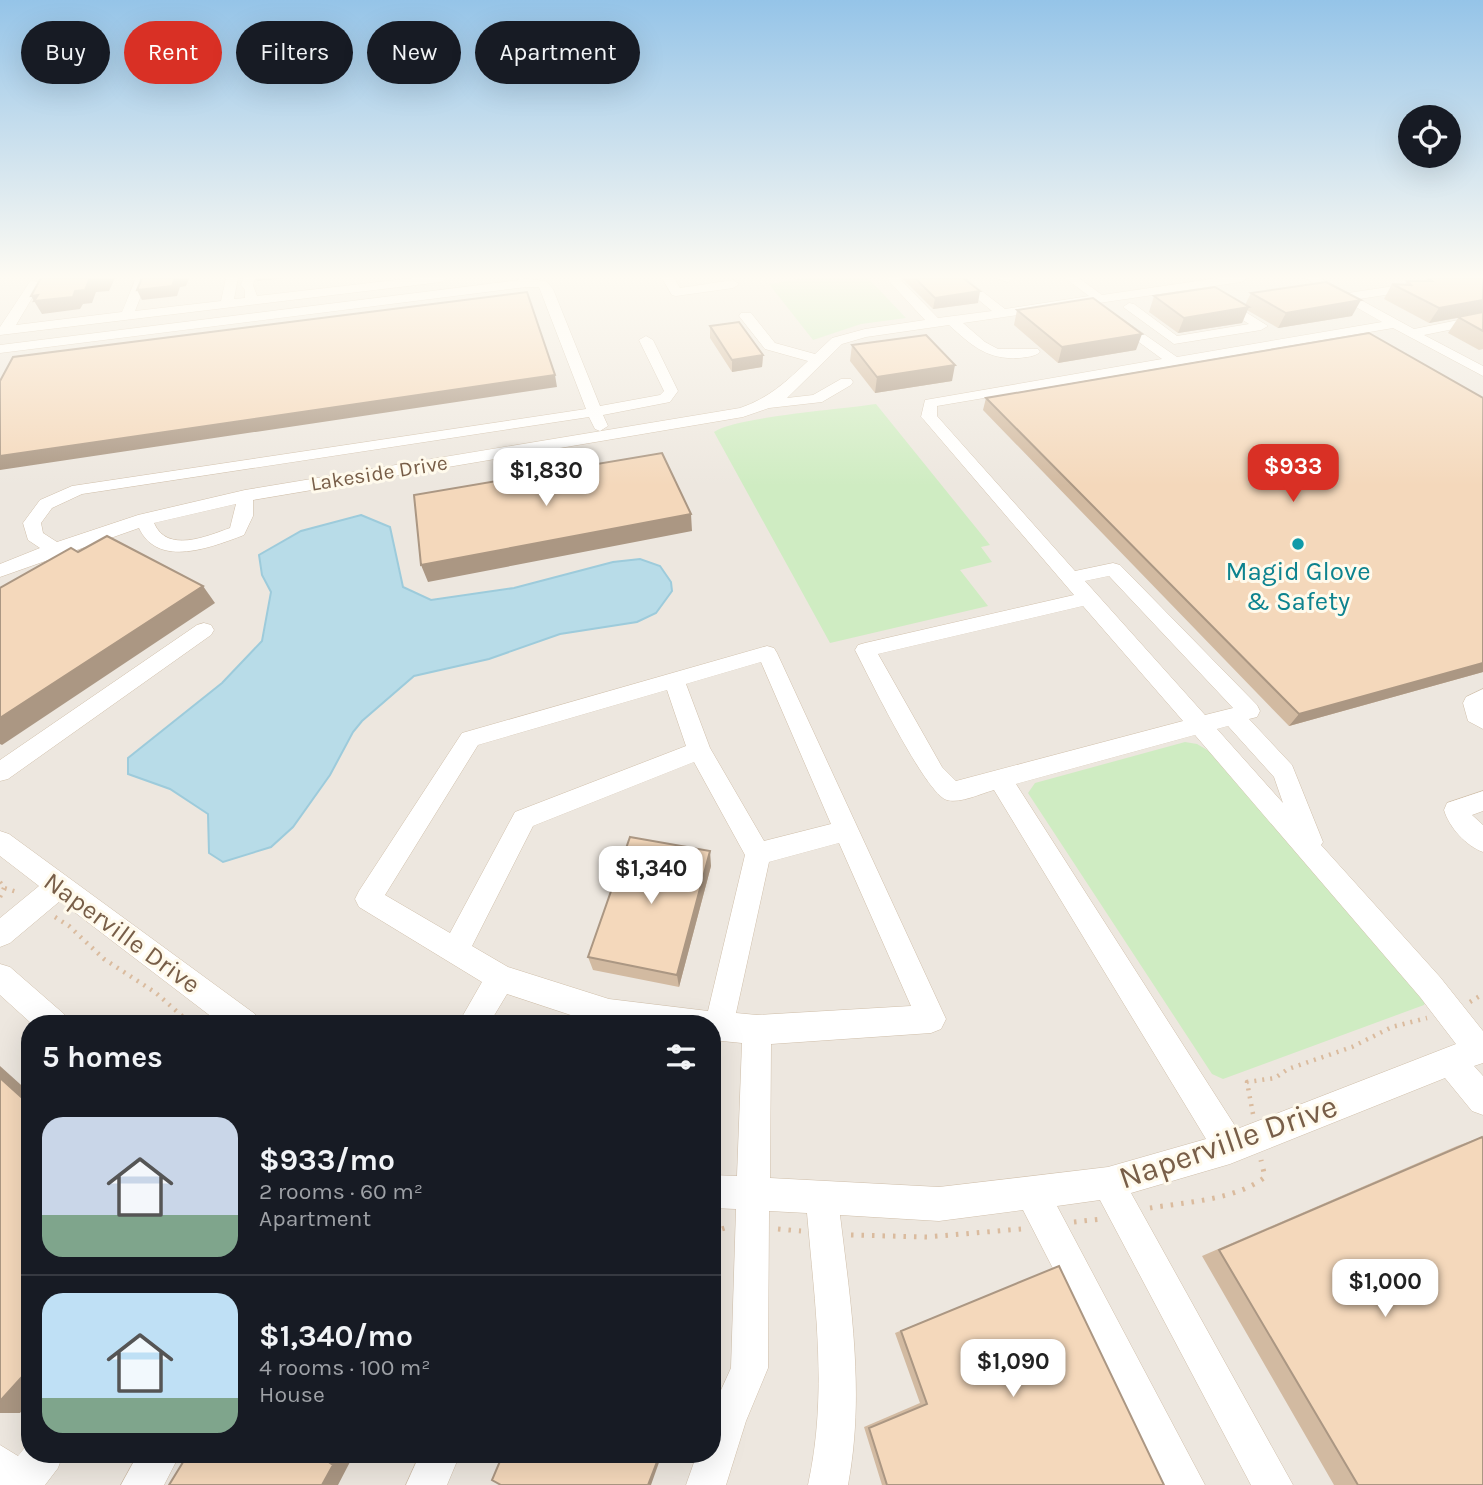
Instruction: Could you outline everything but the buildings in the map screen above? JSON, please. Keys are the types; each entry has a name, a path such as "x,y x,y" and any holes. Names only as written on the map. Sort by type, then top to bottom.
{"street":[{"path":"11,364 20,360 78,351 80,347"},
{"path":"569,347 604,435"},
{"path":"53,548 34,536 32,523 46,504 78,490 665,399 671,391 650,347"},
{"path":"775,347 816,359"},
{"name":"Lakeside Drive","path":"0,571 53,548 144,519 245,495 743,412 768,404 781,395 830,347"},
{"path":"984,347 1000,356 1033,352"},
{"path":"1158,347 1174,361"},
{"path":"1257,347 930,403 929,417 1430,987 1471,1053"},
{"path":"1438,347 1483,372"},
{"path":"1458,358 1483,354"},
{"path":"768,404 817,399 846,382"},
{"path":"144,519 150,533 159,543 179,547 219,539 238,531 244,516 245,495"},
{"path":"1070,578 1113,569 1249,711 951,792 934,774 865,650 1088,598"},
{"path":"0,772 204,630"},
{"path":"626,1015 609,1013 501,978 368,899 470,739 767,653 931,1019 757,1030 721,1026"},
{"path":"674,680 699,750 758,854 715,1015"},
{"path":"1483,697 1474,703 1476,715 1483,721"},
{"path":"1233,716 1284,772 1315,855"},
{"path":"455,951 524,819 699,750"},
{"path":"1000,779 1230,1148"},
{"path":"1483,802 1456,810 1458,817 1483,842"},
{"path":"758,854 847,831"},
{"name":"Naperville Drive","path":"0,842 233,1015"},
{"path":"0,934 58,887"},
{"path":"0,978 43,1015"},
{"path":"478,1015 501,978"},
{"path":"754,1195 757,1030"},
{"name":"Naperville Drive","path":"721,1192 939,1204 1108,1183 1230,1148 1471,1053"},
{"path":"1108,1183 1273,1485"},
{"path":"1032,1193 1185,1485"},
{"path":"822,1198 840,1385 836,1457 828,1485"},
{"path":"0,1465 20,1485 37,1463"},
{"path":"141,1485 155,1463"},
{"path":"426,1485 437,1463"}],"lane":[{"path":"1471,1053 1483,1100"},
{"path":"721,1439 749,1368 754,1195"},
{"path":"706,1485 713,1463"}],"path":[{"path":"0,882 4,888"},
{"path":"0,897 4,888"},
{"path":"4,888 10,888 69,926 104,959 156,993 181,1015"}],"shaded area":[{"path":"0,347 1483,347 1483,1485 0,1485"}],"green space":[{"path":"876,404 990,545 981,547 992,562 960,570 988,606 830,643 714,432 766,418"},
{"path":"1185,742 1197,744 1209,751 1425,1002 1424,1005 1223,1079 1212,1074 1028,793 1035,783"}],"water":[{"path":"361,515 390,527 403,587 431,600 514,588 613,562 640,559 660,566 671,582 672,591 656,613 637,622 560,634 489,659 414,676 353,732 330,775 293,827 271,847 223,862 209,853 208,814 170,789 128,774 128,758 222,683 262,641 271,592 262,575 259,555 301,531"}],"place":[{"name":"Magid Glove & Safety","path":"1298,544"}]}
